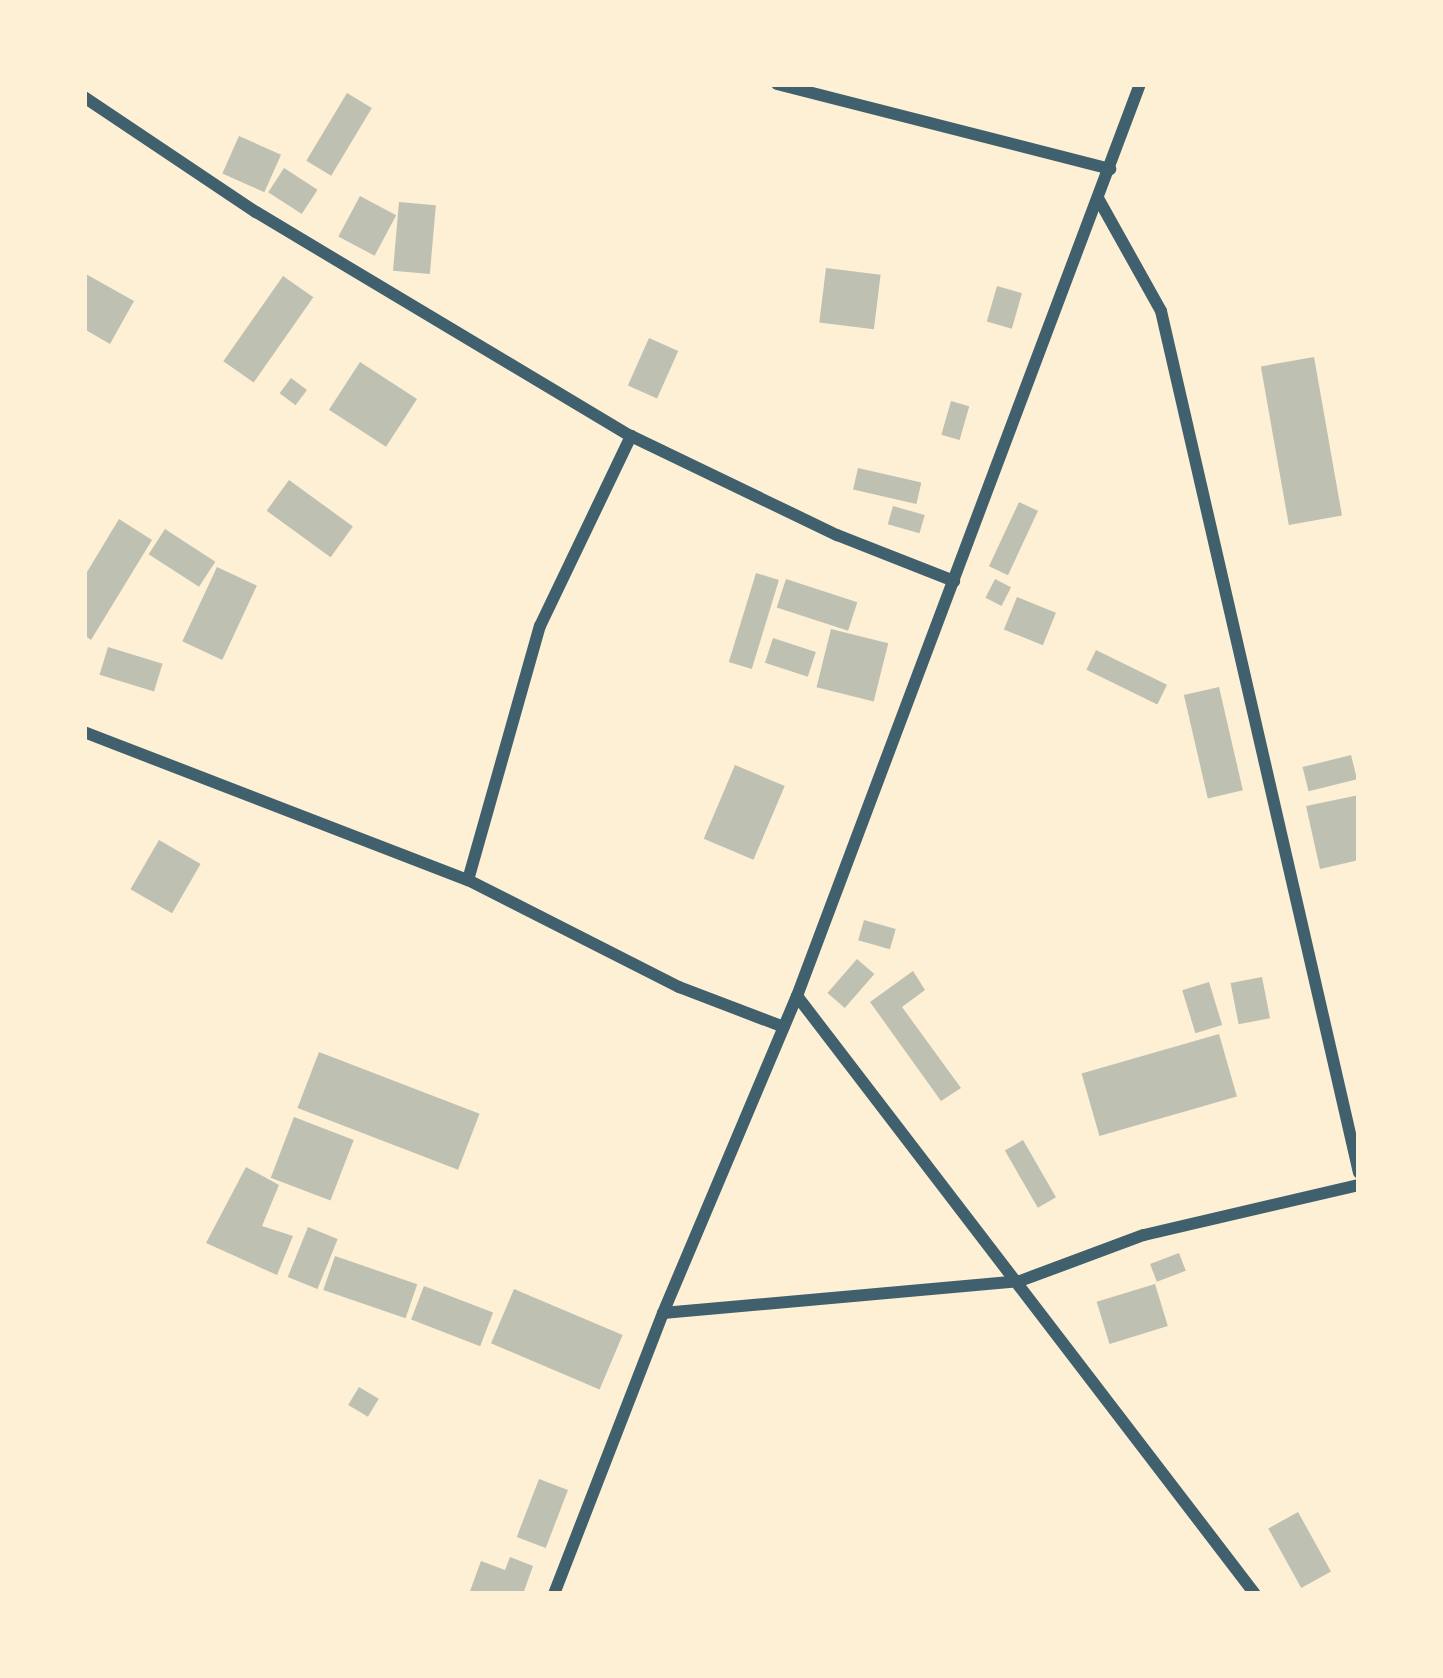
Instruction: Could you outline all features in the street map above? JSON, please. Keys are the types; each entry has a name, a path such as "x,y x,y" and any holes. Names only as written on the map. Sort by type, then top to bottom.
{"street":[{"path":"777,84 1110,169"},
{"path":"554,1594 664,1313 797,996 1140,84"},
{"path":"84,97 256,212 632,436 836,535 954,581"},
{"path":"1099,200 1161,310 1359,1174"},
{"path":"468,880 540,626 632,436"},
{"path":"84,732 468,880 679,987 784,1027"},
{"path":"797,996 1020,1281 1255,1594"},
{"path":"664,1313 1020,1281 1144,1235 1359,1185"}],"building":[{"path":"347,93 372,108 331,176 306,161"},
{"path":"239,136 281,155 264,192 222,173"},
{"path":"284,168 318,190 302,214 268,192"},
{"path":"360,196 396,215 375,256 338,237"},
{"path":"399,202 436,205 430,274 393,271"},
{"path":"826,268 881,275 874,329 819,323"},
{"path":"84,273 134,301 110,344 84,329"},
{"path":"283,276 313,297 254,382 223,361"},
{"path":"997,286 1022,293 1012,329 987,322"},
{"path":"649,338 678,351 657,399 628,386"},
{"path":"1314,357 1342,516 1289,525 1261,366"},
{"path":"360,362 417,399 386,447 329,410"},
{"path":"291,378 307,390 296,405 280,393"},
{"path":"951,401 969,406 960,440 941,435"},
{"path":"858,468 921,483 916,504 853,489"},
{"path":"289,480 353,526 331,557 267,511"},
{"path":"1019,502 1038,511 1008,575 989,566"},
{"path":"893,506 925,515 919,533 888,524"},
{"path":"119,519 152,540 91,640 84,635 84,577"},
{"path":"165,529 215,562 199,587 149,554"},
{"path":"217,567 257,586 222,660 182,641"},
{"path":"756,573 779,580 752,669 729,662"},
{"path":"786,579 857,602 848,631 777,608"},
{"path":"995,579 1011,587 1002,606 985,598"},
{"path":"1017,597 1056,613 1043,645 1004,629"},
{"path":"831,629 888,643 874,701 816,687"},
{"path":"773,638 816,652 808,677 765,663"},
{"path":"108,647 163,664 154,691 100,675"},
{"path":"1096,650 1167,685 1157,704 1086,670"},
{"path":"1219,687 1243,790 1208,798 1184,695"},
{"path":"1351,755 1357,779 1309,791 1302,767"},
{"path":"735,765 785,786 753,860 704,839"},
{"path":"1359,795 1359,860 1320,869 1306,806"},
{"path":"159,840 201,864 172,913 130,889"},
{"path":"864,920 896,929 890,949 858,940"},
{"path":"857,959 874,974 845,1008 827,993"},
{"path":"913,971 925,990 902,1007 961,1088 941,1101 870,1002"},
{"path":"1262,977 1270,1018 1239,1024 1231,983"},
{"path":"1209,982 1222,1025 1195,1033 1182,990"},
{"path":"1219,1034 1237,1096 1099,1136 1082,1073"},
{"path":"319,1052 480,1114 458,1170 297,1108"},
{"path":"294,1117 354,1140 330,1201 271,1178"},
{"path":"1023,1140 1056,1197 1038,1208 1005,1150"},
{"path":"246,1167 279,1185 262,1226 293,1236 277,1275 206,1243"},
{"path":"308,1227 338,1239 317,1289 288,1277"},
{"path":"1179,1253 1186,1271 1157,1282 1150,1264"},
{"path":"335,1256 417,1284 406,1318 323,1290"},
{"path":"1155,1284 1168,1326 1110,1344 1097,1302"},
{"path":"424,1286 493,1313 480,1346 411,1320"},
{"path":"514,1289 623,1335 600,1389 491,1343"},
{"path":"359,1387 379,1399 368,1417 348,1405"},
{"path":"539,1479 568,1490 546,1548 517,1537"},
{"path":"1298,1512 1331,1571 1301,1588 1268,1528"},
{"path":"510,1557 533,1566 523,1594 469,1594 481,1561 505,1570"}]}
